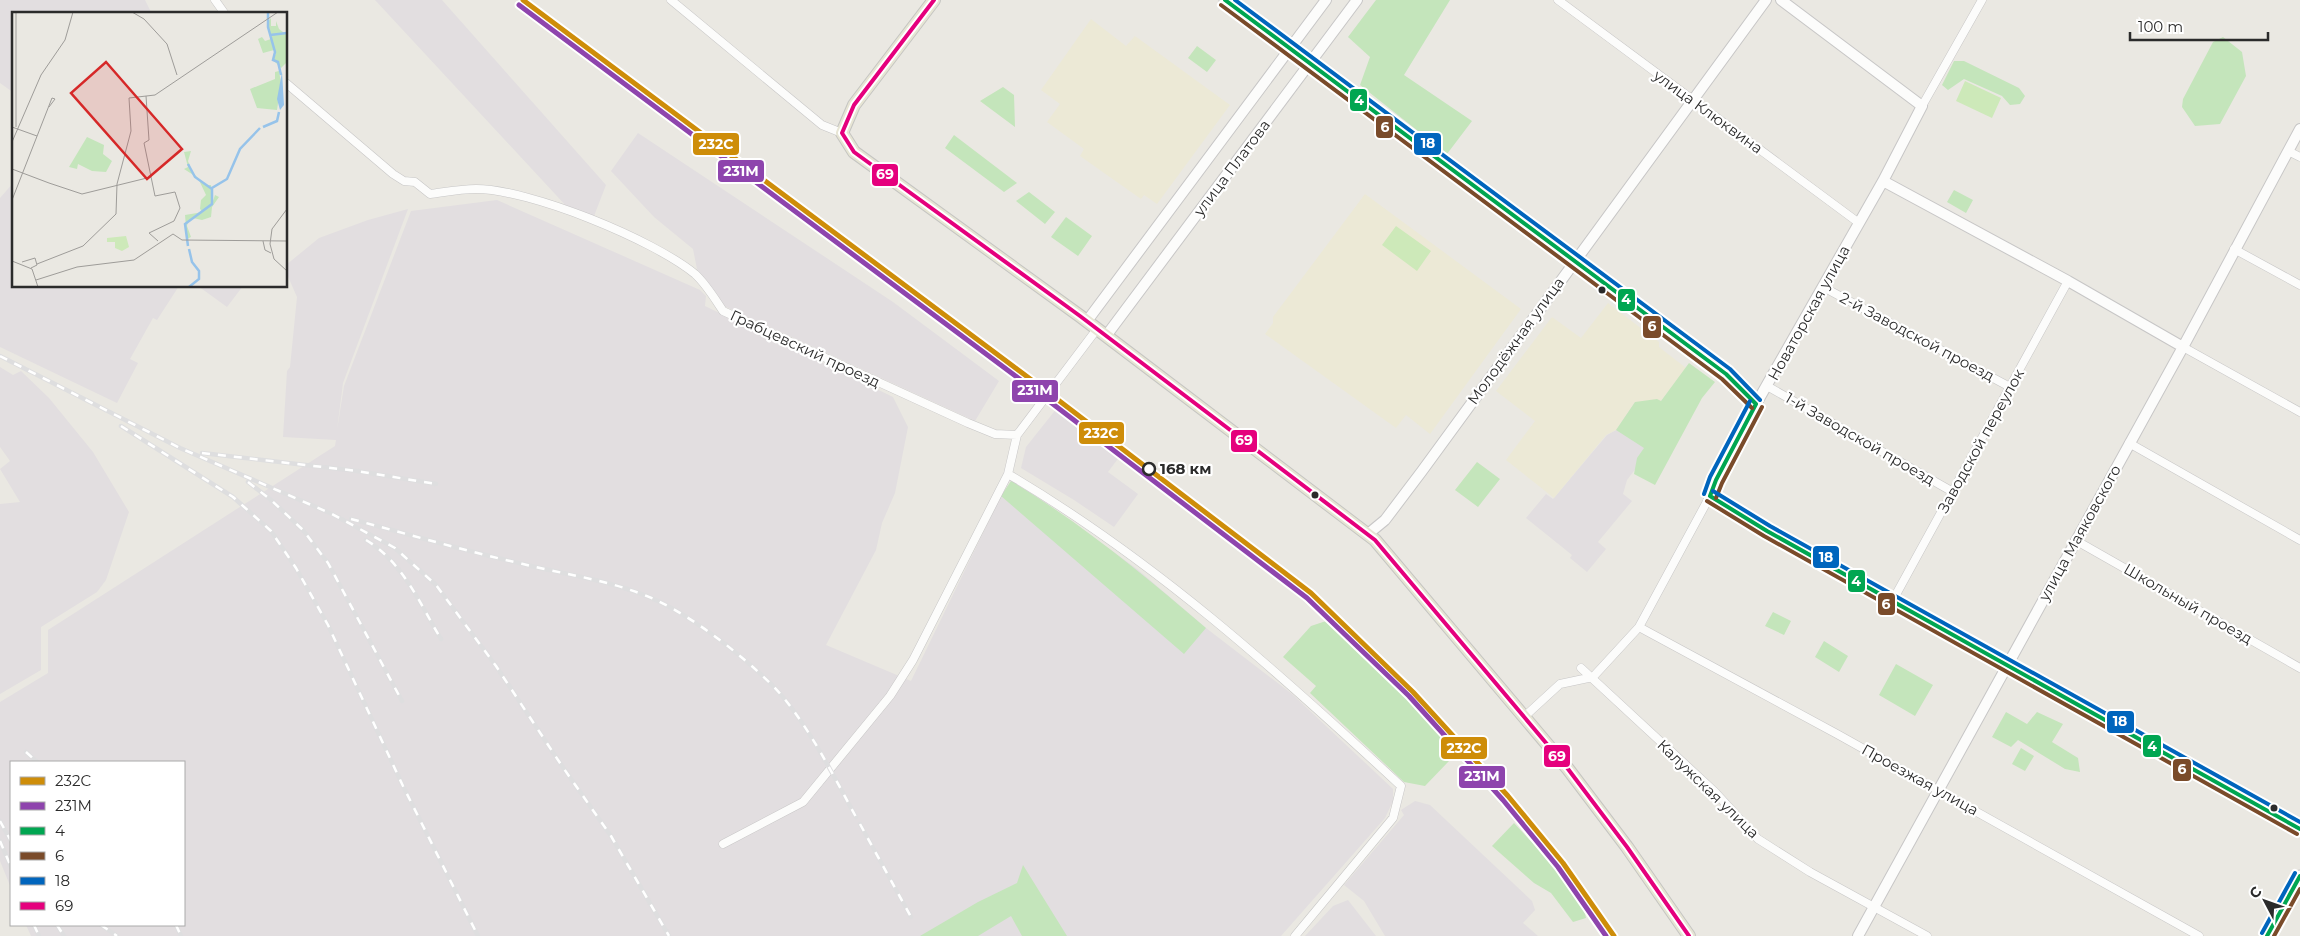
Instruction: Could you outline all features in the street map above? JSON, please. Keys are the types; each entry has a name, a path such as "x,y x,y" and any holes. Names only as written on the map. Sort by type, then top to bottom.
{"main road":[{"path":"934,0 854,104 842,133 854,152 1097,329 1368,534 1568,769 1627,847 1689,936"},
{"path":"1225,0 1726,374 1756,404"},
{"name":"Новаторская улица","path":"1710,496 1716,480 1756,404"},
{"path":"1710,496 1767,531 2300,829"},
{"path":"2267,936 2300,876"}],"street":[{"path":"214,0 223,12"},
{"path":"671,0 822,124 842,133"},
{"name":"улица Платова","path":"1097,329 1326,0"},
{"name":"улица Платова","path":"1097,329 1310,63 1357,0"},
{"name":"улица Клюквина","path":"1558,0 1859,223"},
{"name":"Молодёжная улица","path":"1368,534 1385,520 1422,471 1574,260 1766,0"},
{"path":"1780,0 1922,106"},
{"name":"Новаторская улица","path":"1756,404 1883,181 1922,106 1982,0"},
{"name":"Грабцевский проезд","path":"288,84 393,174 404,181 415,182 430,194 477,189 485,190 519,196 585,217 669,256 697,276 723,311 968,423 995,434 1017,435"},
{"name":"улица Маяковского","path":"1858,936 2183,347 2234,249 2296,153 2300,129"},
{"path":"1883,181 2068,281 2300,412"},
{"path":"2234,249 2300,285"},
{"name":"Заводской переулок","path":"1893,600 2068,281"},
{"name":"2-й Заводской проезд","path":"1823,287 2010,387"},
{"path":"723,844 803,802 890,696 904,676 1008,474 1017,435 1097,329"},
{"name":"1-й Заводской проезд","path":"1767,386 1952,492"},
{"path":"2129,444 2300,540"},
{"path":"1008,474 1066,508 1143,562 1300,692 1401,786 1394,818 1295,936"},
{"name":"Новаторская улица","path":"1593,678 1639,627 1710,496"},
{"name":"Школьный проезд","path":"2075,540 2300,668"},
{"name":"Проезжая улица","path":"1639,627 1938,790 2199,936"},
{"name":"Калужская улица","path":"1581,668 1715,792 1758,839 1810,872 1927,936"},
{"path":"1524,716 1560,684 1593,678"}],"shaded area":[{"path":"0,0 145,0 151,12 12,12 12,92 0,83"},
{"path":"375,0 442,0 606,185 594,216 568,208"},
{"path":"1091,19 1126,46 1135,36 1230,105 1157,204 1144,195 1141,199 1080,156 1084,149 1047,122 1060,104 1041,90"},
{"path":"638,133 893,302 999,381 975,421 726,307 697,269 693,249 654,217 611,171"},
{"path":"12,184 12,288 178,288 157,320 153,318 130,359 138,363 117,403 0,347 0,198"},
{"path":"1365,194 1521,309 1430,434 1406,415 1396,428 1265,334 1273,323 1273,317"},
{"path":"497,200 700,290 706,296 705,306 893,397 908,427 895,493 882,523 876,550 826,645 911,681 1001,496 1011,481 1035,495 1137,569 1206,628 1292,694 1393,789 1393,801 1385,818 1281,936 31,936 26,926 185,926 185,761 10,761 10,886 0,861 0,702 48,673 48,630 335,446 336,440 283,437 287,371 290,367 297,297 288,277 288,263 319,238 368,220 408,209 343,383 337,430 344,386 411,211"},
{"path":"201,288 241,288 227,307"},
{"path":"1608,303 1659,342 1659,347 1686,368 1660,402 1635,402 1616,430 1606,435 1554,498 1506,460 1535,421 1496,391 1552,317 1581,338"},
{"path":"0,367 13,375 21,371 49,398 93,452 129,512 106,580 97,592 41,627 41,670 0,694 0,504 20,502 0,469 10,461 0,447"},
{"path":"1635,402 1660,402 1678,413 1627,480 1623,494 1632,501 1598,542 1606,549 1587,572 1570,558 1572,555 1526,518 1546,494 1553,499 1607,435 1616,430"},
{"path":"1057,408 1120,456 1108,472 1138,494 1114,527 1021,468 1026,447"},
{"path":"1415,801 1430,805 1532,901 1535,910 1523,923 1538,936 1385,936 1364,901 1344,885 1404,815 1401,810"},
{"path":"1348,900 1376,936 1305,936 1333,906"}],"green space":[{"path":"1376,0 1450,0 1404,75 1472,121 1447,154 1360,85 1370,57 1348,37"},
{"path":"2223,37 2242,52 2246,76 2220,124 2195,126 2182,107 2183,99 2213,42"},
{"path":"1197,46 1216,60 1207,72 1188,58"},
{"path":"1954,61 1964,61 2019,88 2025,96 2020,104 2010,105 2002,96 1964,79 1948,90 1942,85"},
{"path":"1965,81 2001,98 1992,118 1956,101"},
{"path":"1003,87 1014,95 1015,127 980,101"},
{"path":"954,135 1017,183 1004,192 945,148"},
{"path":"1954,190 1973,200 1966,213 1947,202"},
{"path":"1029,192 1055,212 1045,224 1016,201"},
{"path":"1066,217 1092,236 1078,256 1051,237"},
{"path":"1396,226 1431,251 1417,271 1382,245"},
{"path":"1689,363 1715,382 1702,398 1655,485 1634,474 1637,458 1644,448 1616,430 1635,402 1657,399 1661,401"},
{"path":"1477,462 1500,479 1478,507 1455,490"},
{"path":"1011,481 1062,514 1112,550 1206,628 1184,654 1001,496"},
{"path":"1773,612 1791,621 1784,635 1765,626"},
{"path":"1326,621 1450,740 1449,761 1425,786 1404,782 1310,693 1316,686 1283,657 1311,626"},
{"path":"1824,641 1848,656 1839,672 1815,657"},
{"path":"1896,664 1933,685 1915,716 1879,695"},
{"path":"2006,712 2027,724 2037,712 2063,724 2052,742 2078,758 2080,772 2065,769 2018,740 2011,747 1992,737"},
{"path":"2021,748 2034,756 2025,771 2012,764"},
{"path":"1514,823 1567,883 1583,908 1586,918 1573,922 1551,893 1534,883 1492,846"},
{"path":"1023,865 1067,936 1022,936 1011,916 978,936 920,936 978,902 1017,883"}],"railway":[{"path":"0,356 180,448 332,514 395,548 436,585 496,666 611,836 669,936"},
{"path":"121,426 233,497 271,531 296,568 328,625 403,786 478,936"},
{"path":"202,453 357,471 436,484"},
{"path":"248,482 271,500 303,530 328,563 402,701"},
{"path":"351,519 480,554 608,583 642,594 673,609 733,650 773,686 808,731 856,817"},
{"path":"366,540 390,560 410,585 441,639"},
{"path":"26,752 36,761"},
{"path":"0,821 10,839"},
{"path":"860,824 911,917"},
{"path":"0,841 10,865"},
{"path":"34,926 39,936"},
{"path":"58,926 64,936"},
{"path":"102,926 117,936"},
{"path":"176,926 181,936"}],"transit line":[{"name":"232C","path":"523,0 1049,393 1311,593 1413,692 1508,796 1563,863 1614,936"},
{"name":"69","path":"934,0 854,105 842,133 854,152 1080,316 1375,540 1568,769 1627,847 1689,936"},
{"name":"4","path":"1225,0 1726,374 1756,404"},
{"name":"18","path":"1235,0 1730,369 1760,400"},
{"name":"231М","path":"519,5 1045,398 1307,598 1409,696 1503,800 1558,867 1606,936"},
{"name":"6","path":"1221,5 1722,379 1752,408"},
{"name":"18","path":"1704,494 1710,477 1750,401"},
{"name":"4","path":"1710,496 1716,480 1756,404"},
{"name":"6","path":"1716,498 1762,407"},
{"name":"18","path":"1713,491 1770,526 2300,822"},
{"name":"4","path":"1710,496 1767,531 2300,829"},
{"name":"6","path":"1707,501 1764,536 2297,834"},
{"name":"18","path":"2262,933 2295,873"},
{"name":"4","path":"2267,936 2300,876"},
{"name":"6","path":"2274,936 2300,889"}],"place":[{"name":"168 км","path":"1149,469"}]}
